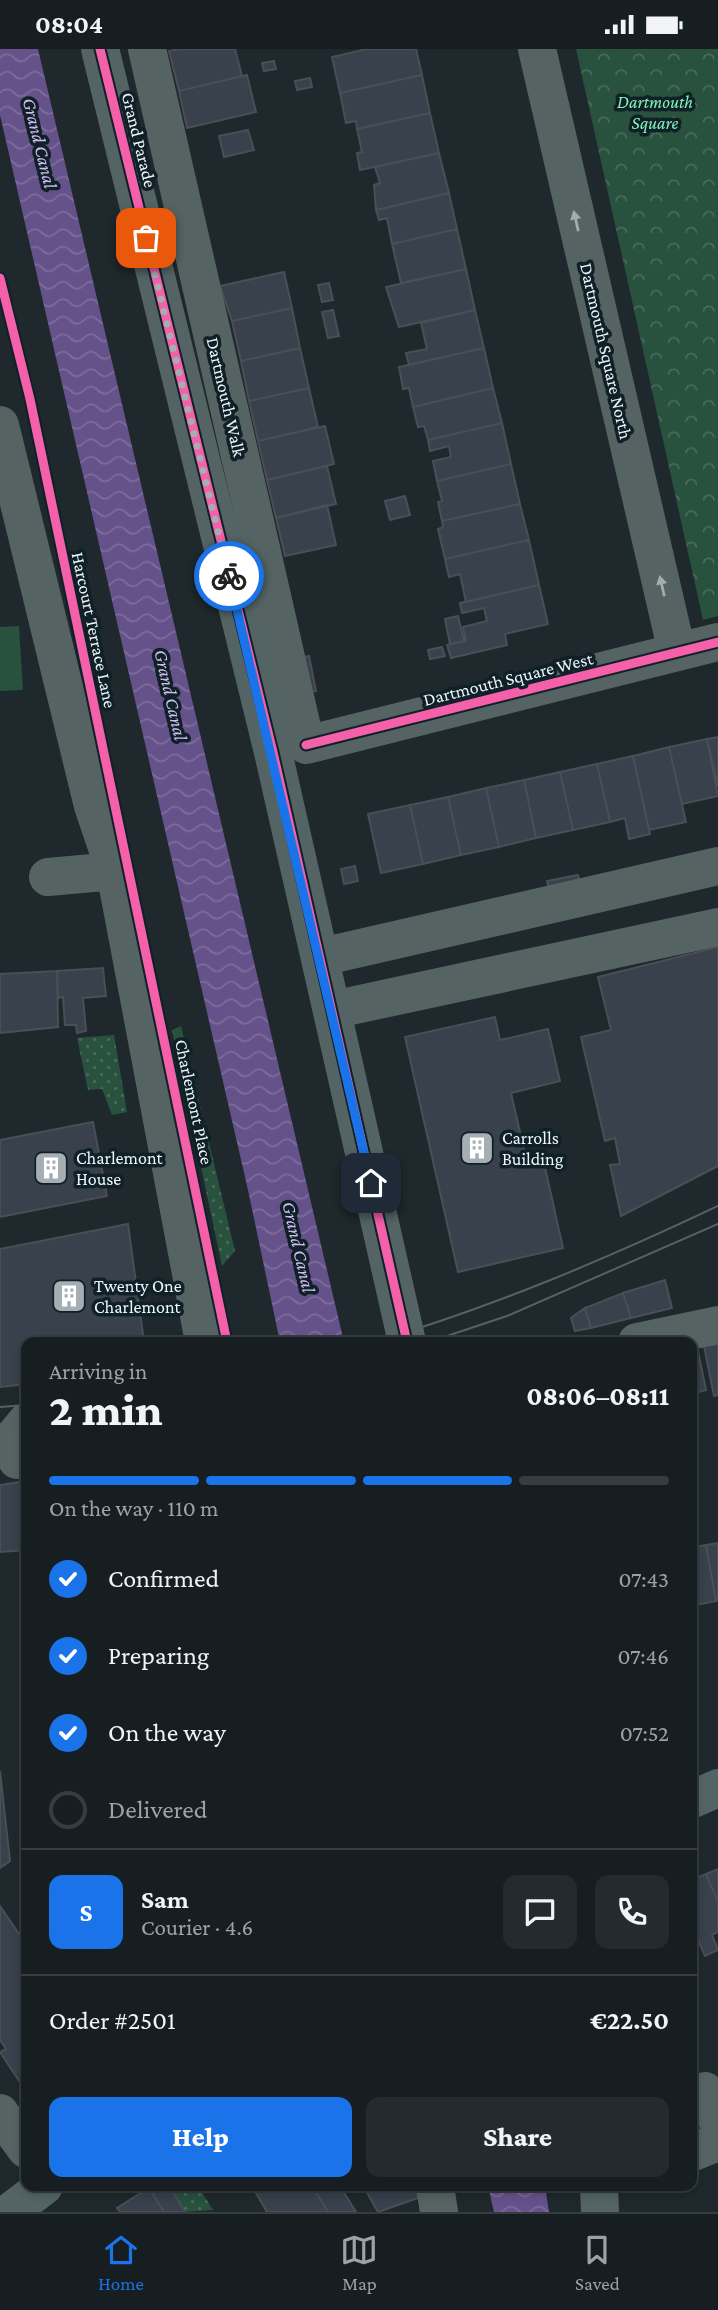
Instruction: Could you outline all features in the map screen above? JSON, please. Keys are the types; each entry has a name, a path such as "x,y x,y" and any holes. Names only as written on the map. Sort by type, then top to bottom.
{"main road":[{"name":"Grand Parade","path":"100,49 321,957 406,1337"},
{"path":"697,1798 718,1789"},
{"path":"10,2212 37,2191"},
{"path":"599,2191 600,2212"}],"street":[{"name":"Dartmouth Walk","path":"146,49 306,745"},
{"name":"Dartmouth Square North","path":"537,49 677,652"},
{"path":"1,429 93,806 115,871 48,877"},
{"name":"Dartmouth Square West","path":"306,745 718,642"},
{"path":"321,957 718,866"},
{"name":"Charlemont Place","path":"115,871 203,1337"},
{"path":"332,1010 718,927"},
{"path":"661,1337 718,1325"},
{"path":"17,1459 14,1437 21,1428"},
{"path":"0,2113 21,2142"},
{"path":"697,2151 718,2142"},
{"path":"436,2191 439,2212"}],"green space":[{"name":"Dartmouth Square","path":"576,49 718,49 718,616 703,620"},
{"path":"19,626 23,690 0,691 0,627"},
{"path":"181,1026 235,1251 222,1266 172,1030"},
{"path":"114,1035 127,1112 112,1115 102,1089 88,1090 77,1038"},
{"path":"172,2191 201,2191 213,2210 185,2212"}],"water":[{"name":"Grand Canal","path":"0,49 38,49 343,1337 279,1337 248,1190 0,115"},
{"path":"489,2191 546,2191 549,2212 494,2212"}],"building":[{"path":"235,49 242,76 179,91 169,51"},
{"path":"367,49 416,49 422,75 340,93 332,57"},
{"path":"274,61 276,69 264,71 262,63"},
{"path":"247,75 256,112 187,128 179,91"},
{"path":"422,75 430,113 357,129 356,121 346,123 340,93"},
{"path":"310,78 312,87 297,90 295,81"},
{"path":"430,113 439,153 360,170 357,153 362,152 357,129"},
{"path":"248,130 254,150 224,157 219,136"},
{"path":"439,153 449,193 376,210 374,185 380,183 375,167"},
{"path":"449,193 457,229 392,244 387,218 379,220 376,210"},
{"path":"457,229 466,269 401,283 392,244"},
{"path":"466,269 475,310 399,327 386,287"},
{"path":"284,272 292,308 232,321 220,286"},
{"path":"329,283 333,300 322,302 318,285"},
{"path":"292,308 300,348 241,361 232,321"},
{"path":"333,310 339,336 328,338 322,312"},
{"path":"475,310 484,348 409,365 406,353 427,349 421,323"},
{"path":"300,348 309,388 249,401 241,361"},
{"path":"484,348 493,388 413,407 409,388 403,389 399,367"},
{"path":"309,388 318,427 258,441 249,401"},
{"path":"493,388 502,423 428,440 424,426 418,427 413,407"},
{"path":"502,423 511,464 437,481 433,461 451,457 449,446 430,451 428,440"},
{"path":"325,426 334,464 267,480 258,441"},
{"path":"511,464 520,504 442,521 438,502 442,501 437,481"},
{"path":"327,466 336,504 276,518 267,480"},
{"path":"405,496 410,515 390,520 385,501"},
{"path":"520,504 529,540 445,559 438,529 443,527 442,521"},
{"path":"327,505 336,545 285,556 276,518"},
{"path":"529,540 539,585 466,602 460,574 449,577 445,559"},
{"path":"539,585 548,624 505,634 507,645 451,658 447,645 466,641 463,627 487,621 484,608 462,613 460,603"},
{"path":"458,616 464,641 450,644 445,619"},
{"path":"442,647 445,656 430,659 428,650"},
{"path":"309,656 316,691 306,693 300,658"},
{"path":"718,737 718,786 707,739"},
{"path":"707,739 718,796 682,804 669,747"},
{"path":"669,747 686,822 649,830 633,756"},
{"path":"633,756 650,834 629,839 625,818 610,822 597,764"},
{"path":"597,764 610,822 573,830 560,772"},
{"path":"560,772 573,830 536,838 524,780"},
{"path":"524,780 536,838 499,847 486,788"},
{"path":"486,788 499,847 461,855 448,797"},
{"path":"448,797 461,855 423,864 410,805"},
{"path":"410,805 423,864 381,873 368,814"},
{"path":"355,866 358,881 344,884 341,869"},
{"path":"578,875 582,888 550,895 547,881"},
{"path":"718,947 718,1166 621,1216 610,1165 620,1164 615,1138 605,1141 581,1037 611,1030 598,977"},
{"path":"103,968 106,996 83,998 86,1031 77,1033 76,1025 65,1025 63,997 58,998 57,971"},
{"path":"57,971 58,1027 0,1033 0,974"},
{"name":"Carrolls Building","path":"495,1017 500,1040 548,1029 560,1081 511,1093 526,1158 542,1154 563,1248 458,1272 405,1037"},
{"name":"Charlemont House","path":"93,1122 107,1196 0,1217 0,1140"},
{"name":"Twenty One Charlemont","path":"128,1224 143,1337 21,1337 21,1385 0,1387 0,1249"},
{"path":"665,1280 672,1308 631,1318 623,1293"},
{"path":"623,1293 631,1318 591,1328 585,1308"},
{"path":"585,1308 591,1328 575,1331 571,1318"},
{"path":"718,1333 718,1395 714,1396 702,1336"},
{"path":"697,1346 706,1390 697,1392"},
{"path":"21,1482 21,1550 0,1552 0,1485"},
{"path":"718,1543 718,1600 716,1601 706,1545"},
{"path":"706,1545 716,1601 697,1605 697,1547"},
{"path":"0,1771 10,1861 0,1868"},
{"path":"718,1869 718,1902 706,1874"},
{"path":"706,1874 718,1902 718,1932 712,1935 718,1950 705,1956 697,1938 697,1878"},
{"path":"0,1906 21,1937 21,2084 0,2052 6,2049 0,2040"},
{"path":"144,2191 151,2191 164,2212 120,2212 117,2208"},
{"path":"151,2191 172,2191 185,2212 164,2212"},
{"path":"255,2191 315,2191 328,2212 267,2212"},
{"path":"315,2191 343,2191 356,2212 328,2212"},
{"path":"366,2191 417,2191 418,2198 378,2212"}],"tram line":[{"path":"390,1337 549,1281 718,1206"},
{"path":"444,1337 507,1316 718,1224"},
{"path":"0,1407 21,1405"},
{"path":"0,1424 21,1422"}],"cycle path":[{"path":"100,49 273,752 406,1337"},
{"name":"Harcourt Terrace Lane","path":"0,278 30,399 226,1337"},
{"path":"306,745 718,642"}],"way so far":[{"path":"146,238 229,576"}],"place":[{"name":"Carrolls Building","path":"477,1148"},
{"name":"Charlemont House","path":"51,1168"},
{"name":"Twenty One Charlemont","path":"69,1296"}],"route":[{"path":"229,576 321,957 371,1183"}]}
